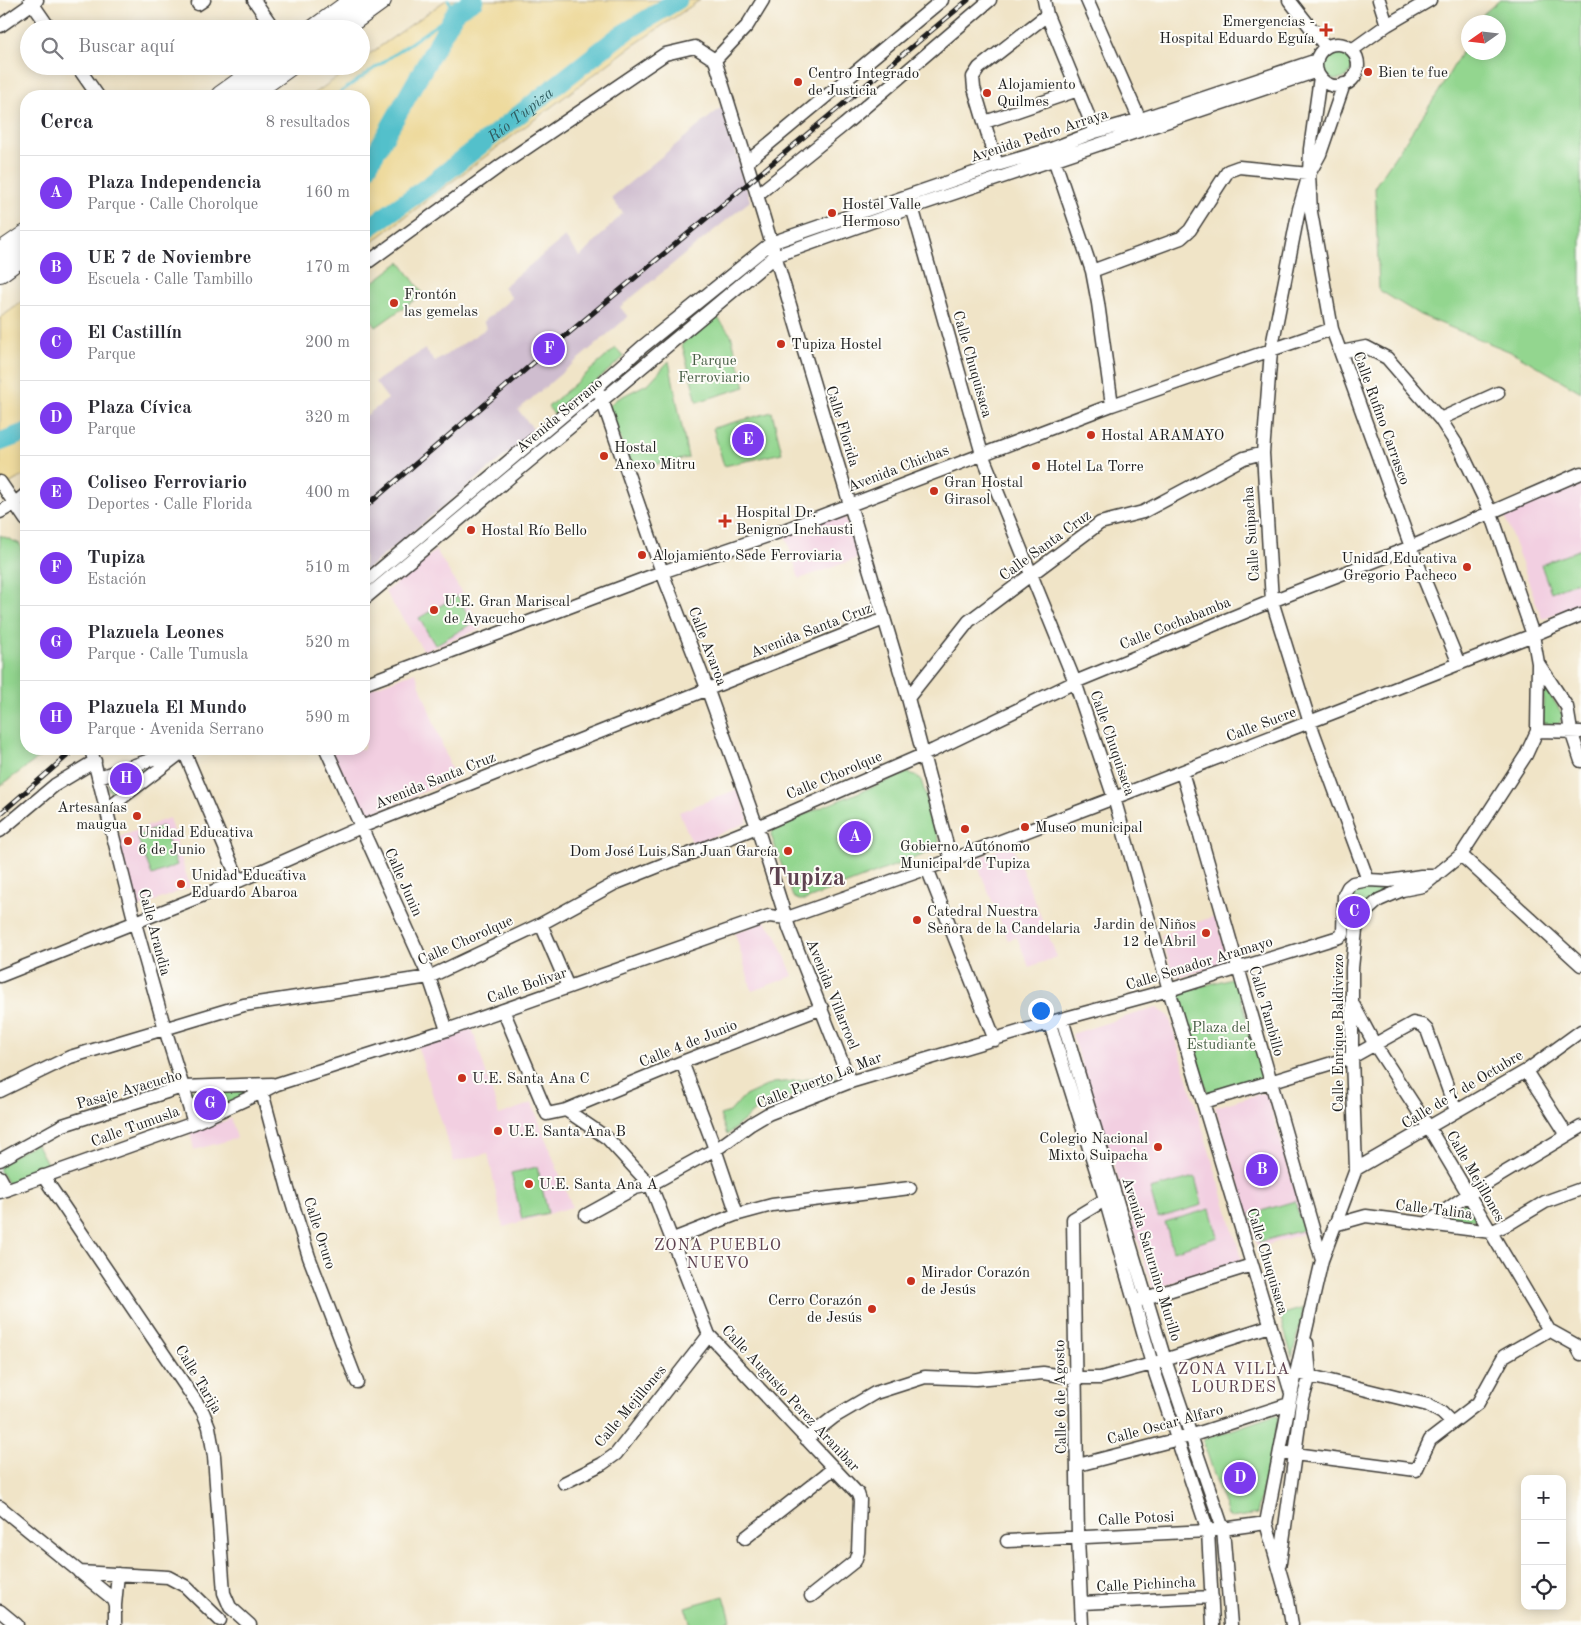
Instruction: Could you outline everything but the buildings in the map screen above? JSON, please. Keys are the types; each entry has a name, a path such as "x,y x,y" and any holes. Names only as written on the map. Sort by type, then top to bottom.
{"highway":[{"path":"327,20 355,0"},
{"path":"353,20 381,0"},
{"path":"229,90 250,75"},
{"path":"255,90 276,75"},
{"path":"0,253 20,239"},
{"path":"0,272 20,257"}],"street":[{"path":"254,0 268,20"},
{"path":"370,261 500,166 665,54 695,47 715,60 747,26 763,0"},
{"path":"747,162 942,0"},
{"path":"757,195 844,125 990,0"},
{"path":"1044,0 1047,15 1095,132"},
{"path":"1087,0 1142,124"},
{"path":"1289,0 1326,47"},
{"path":"1379,0 1387,25"},
{"path":"1352,50 1387,25 1430,0"},
{"path":"0,26 33,1 45,20"},
{"path":"997,165 974,88 973,77 979,68 1047,15"},
{"path":"1332,44 1339,44 1352,50 1356,56 1357,69 1350,81 1344,84 1331,85 1318,69 1318,54 1332,44"},
{"name":"Calle Florida","path":"715,60 776,256 908,698 951,860"},
{"name":"Avenida Pedro Arraya","path":"771,243 911,202 1142,124 1318,69"},
{"name":"Calle Suipacha","path":"1309,174 1318,69"},
{"path":"83,75 94,90"},
{"name":"Calle Suipacha","path":"1344,84 1320,154 1309,174 1298,209 1272,351 1263,453 1272,601 1310,722 1368,880"},
{"path":"985,122 1078,90"},
{"name":"Avenida Pedro Arraya","path":"776,256 997,165 1052,155 1095,132 1142,124"},
{"path":"1052,155 1092,271 1112,405"},
{"path":"1092,271 1181,238 1190,230 1228,171 1239,167 1309,174"},
{"name":"Calle Rufino Carrasco","path":"1309,174 1311,212 1332,329 1411,547 1459,664"},
{"name":"Calle Chuquisaca","path":"911,202 982,454 1075,682 1114,798 1169,990 1270,1326 1290,1400"},
{"name":"Avenida Serrano","path":"370,594 600,393 642,347 771,243"},
{"name":"Avenida Serrano","path":"370,578 600,393 776,256"},
{"name":"Avenida Chichas","path":"370,682 662,572 779,532 1112,405 1332,329"},
{"name":"Calle Enrique Baldiviezo","path":"1292,1625 1288,1600 1266,1524 1290,1400 1322,1260 1356,1169 1352,1057 1352,968 1356,930 1362,915 1379,900 1402,890 1423,886 1461,855 1526,755 1537,731 1538,663 1533,635 1491,513 1461,451 1440,419 1387,358 1366,347 1341,352"},
{"name":"Calle Avaroa","path":"600,393 662,572 707,688 757,826 787,918"},
{"path":"1440,419 1498,394"},
{"name":"Calle Santa Cruz","path":"908,698 969,621 1100,523 1143,512 1244,458 1263,453"},
{"name":"Calle Cochabamba","path":"923,755 1075,682 1272,601 1411,547 1581,473"},
{"path":"2,485 20,512"},
{"path":"0,512 20,499"},
{"name":"Calle Sucre","path":"927,868 1182,772 1581,615"},
{"name":"Avenida Santa Cruz","path":"0,976 240,881 361,827 884,619"},
{"path":"1538,663 1567,708 1576,731 1581,761"},
{"path":"1537,731 1576,731"},
{"path":"0,831 93,755"},
{"name":"Calle Arandia","path":"93,755 135,923 194,1123"},
{"path":"99,777 163,755"},
{"path":"106,810 177,755"},
{"path":"188,755 240,881"},
{"name":"Calle Junin","path":"329,755 429,977 447,1030"},
{"name":"Calle Chorolque","path":"0,1091 70,1057 244,1005 429,977 541,924 614,884 757,826 923,755"},
{"name":"Calle Tambillo","path":"1182,772 1322,1260"},
{"path":"1461,855 1581,965"},
{"path":"927,868 995,1040"},
{"name":"Calle Bolivar","path":"277,1084 447,1030 769,916 787,918 927,868"},
{"path":"1368,880 1390,881 1421,876 1436,876"},
{"name":"Calle Senador Aramayo","path":"995,1040 1062,1019 1169,990 1339,937 1343,934 1344,895 1348,887 1353,883 1368,880"},
{"name":"Avenida Villarroel","path":"787,918 789,928 850,1082"},
{"path":"541,924 568,987"},
{"name":"Calle Mejillones","path":"1352,1004 1375,1045 1430,1128 1549,1330"},
{"name":"Calle 4 de Junio","path":"566,1110 682,1062 822,1008"},
{"path":"503,1010 547,1114 566,1110"},
{"name":"Avenida Saturnino Murillo","path":"1062,1019 1140,1299 1152,1364 1223,1529 1231,1625"},
{"path":"1204,1102 1352,1057 1413,1023 1422,1025 1427,1030 1456,1111"},
{"name":"Avenida Saturnino Murillo","path":"1050,1024 1110,1196"},
{"name":"Calle de 7 de Octubre","path":"1356,1169 1526,1071 1581,1031"},
{"name":"Calle Puerto La Mar","path":"586,1215 635,1188 650,1185 715,1149 768,1114 850,1082 995,1040"},
{"path":"682,1062 737,1214"},
{"path":"1526,1071 1567,1135"},
{"name":"Pasaje Ayacucho","path":"0,1160 63,1125 182,1087 277,1084"},
{"name":"Calle Tumusla","path":"4,1191 194,1123 277,1084"},
{"name":"Calle Oruro","path":"262,1092 288,1189 309,1257 357,1382"},
{"name":"Calle Augusto Perez Aranibar","path":"566,1110 607,1138 650,1185 673,1239 709,1335 858,1494 860,1500 858,1552 855,1561 811,1596"},
{"path":"1426,1224 1469,1194 1581,1127"},
{"name":"Calle Tarija","path":"43,1176 203,1412 209,1427 214,1456 224,1593 230,1607 250,1625"},
{"path":"0,1177 4,1191"},
{"path":"673,1239 737,1214 772,1205 910,1188"},
{"name":"Calle Talina","path":"1334,1225 1366,1216 1491,1232 1545,1202 1581,1189"},
{"name":"Calle 6 de Agosto","path":"1082,1625 1078,1537 1072,1219 1110,1196"},
{"path":"1140,1299 1252,1265"},
{"name":"Avenida Saturnino Murillo","path":"1140,1299 1166,1360 1208,1531 1213,1625"},
{"path":"806,1439 834,1417 875,1392 924,1377 976,1379 1043,1373 1075,1378 1100,1378 1166,1360 1270,1326"},
{"path":"1280,1452 1416,1470 1430,1440 1478,1403 1504,1356 1549,1330 1576,1345 1581,1354"},
{"path":"1279,1568 1302,1403 1310,1375 1306,1331"},
{"name":"Calle Mejillones","path":"564,1483 602,1464 616,1454 709,1335"},
{"path":"1296,1372 1428,1405 1442,1414 1452,1424"},
{"name":"Calle Oscar Alfaro","path":"1078,1464 1184,1437 1290,1400"},
{"path":"745,1538 834,1468"},
{"path":"0,1508 113,1599 115,1605"},
{"name":"Calle Potosi","path":"1007,1541 1208,1531 1266,1524"},
{"path":"79,1572 168,1577 185,1586 220,1622"},
{"path":"115,1625 118,1574"},
{"path":"220,1622 224,1593"},
{"name":"Calle Pichincha","path":"1082,1603 1212,1597"},
{"path":"0,1611 17,1625"}],"shaded area":[{"path":"723,106 750,201 620,307 628,317 518,410 535,431 370,567 370,412 388,399 375,382 425,349 435,362 487,328 483,322 512,298 503,287 565,237 580,257 623,213 611,198"},
{"path":"1581,480 1581,604 1542,619 1504,514"},
{"path":"843,512 859,558 799,579 785,534"},
{"name":"U.E. Gran Mariscal de Ayacucho","path":"436,550 483,628 424,651 385,592"},
{"path":"415,672 455,779 361,818 333,755 370,755 370,689"},
{"path":"738,789 748,817 746,823 693,845 679,812"},
{"path":"169,818 190,887 135,909 117,838"},
{"path":"1012,844 1057,957 1029,967 1017,937 1008,940 975,859"},
{"path":"1215,916 1227,956 1224,964 1182,977 1173,975 1161,935"},
{"path":"765,921 776,935 793,976 752,991 735,933"},
{"name":"Colegio Nacional Mixto Suipacha","path":"1156,1007 1169,1016 1242,1260 1153,1289 1072,1034"},
{"path":"472,1028 499,1115 532,1103 572,1207 503,1227 488,1153 454,1162 417,1045"},
{"path":"1266,1092 1308,1232 1258,1248 1215,1107"},
{"path":"231,1119 237,1138 194,1150 190,1132"}],"green space":[{"path":"1500,0 1581,0 1581,392 1516,354 1420,315 1379,290 1375,186 1438,93 1461,53 1461,60 1506,60 1506,15 1483,15"},
{"path":"1337,50 1348,54 1352,65 1348,76 1337,80 1326,76 1322,65 1326,54"},
{"path":"400,262 423,294 376,327 370,318 370,284"},
{"name":"Parque Ferroviario","path":"715,314 731,335 745,387 697,402 682,344"},
{"path":"616,348 624,357 556,416 548,407"},
{"path":"669,361 688,458 632,469 608,407 615,400 649,383"},
{"path":"772,412 782,453 724,466 713,428"},
{"path":"0,535 20,544 20,755 43,755 0,786"},
{"path":"1581,549 1581,580 1551,592 1541,565"},
{"path":"457,596 473,623 435,645 419,618"},
{"path":"1544,685 1563,715 1560,723 1548,726 1542,721"},
{"path":"155,764 123,794 113,794 108,789 109,781 116,776"},
{"path":"907,773 915,775 921,780 939,840 938,845 933,851 805,900 793,897 771,835 775,826"},
{"path":"162,826 177,865 152,875 137,836"},
{"path":"1420,880 1382,894 1351,945 1347,907 1352,889 1369,885 1390,888"},
{"name":"Plaza del Estudiante","path":"1235,977 1264,1078 1208,1094 1178,993"},
{"path":"834,1071 835,1084 762,1105 727,1135 720,1115 730,1112 743,1097 773,1083 803,1080"},
{"path":"267,1087 196,1119 186,1090"},
{"path":"36,1143 50,1169 9,1186 0,1171 0,1163"},
{"path":"537,1167 548,1213 522,1219 511,1173"},
{"path":"1195,1177 1202,1205 1158,1218 1150,1189"},
{"path":"1467,1200 1476,1216 1475,1220 1440,1219"},
{"path":"1295,1201 1303,1230 1259,1242 1251,1214"},
{"path":"1210,1209 1218,1237 1173,1251 1165,1222"},
{"path":"1304,1308 1292,1357 1280,1315"},
{"path":"1275,1415 1279,1417 1257,1514 1231,1518 1228,1516 1203,1441"},
{"path":"724,1596 731,1620 715,1625 691,1625 685,1607"}],"sand":[{"path":"446,0 700,0 628,49 370,243 370,90 319,90 340,75 370,75 370,54"},
{"path":"20,303 20,477 0,489 0,318"}],"waterway":[{"path":"370,71 456,11 448,0"},
{"name":"Río Tupiza","path":"370,162 456,11 474,0"},
{"name":"Río Tupiza","path":"370,227 431,184 619,36 678,0"},
{"path":"344,90 365,75"},
{"name":"Río Tupiza","path":"0,442 20,434"}],"railway":[{"path":"370,503 546,352 968,0"},
{"path":"0,814 68,755"}],"place":[{"name":"Emergencias - Hospital Eduardo Eguía","path":"1326,30"},
{"name":"Bien te fue","path":"1368,72"},
{"name":"Centro Integrado de Justicia","path":"798,82"},
{"name":"Alojamiento Quilmes","path":"987,93"},
{"name":"Hostel Valle Hermoso","path":"832,213"},
{"name":"Frontón las gemelas","path":"394,303"},
{"name":"Tupiza Hostel","path":"781,344"},
{"name":"Tupiza","path":"549,349"},
{"name":"Hostal ARAMAYO","path":"1091,435"},
{"name":"Coliseo Ferroviario","path":"748,440"},
{"name":"Hostal Anexo Mitru","path":"604,456"},
{"name":"Hotel La Torre","path":"1036,466"},
{"name":"Gran Hostal Girasol","path":"934,491"},
{"name":"Hospital Dr. Benigno Inchausti","path":"725,521"},
{"name":"Hostal Río Bello","path":"471,530"},
{"name":"Alojamiento Sede Ferroviaria","path":"642,555"},
{"name":"Unidad Educativa Gregorio Pacheco","path":"1467,567"},
{"name":"U.E. Gran Mariscal de Ayacucho","path":"434,610"},
{"name":"Plazuela El Mundo","path":"126,779"},
{"name":"Artesanías maugua","path":"137,816"},
{"name":"Museo municipal","path":"1025,827"},
{"name":"Gobierno Autónomo Municipal de Tupiza","path":"965,829"},
{"name":"Plaza Independencia","path":"855,837"},
{"name":"Unidad Educativa 6 de Junio","path":"128,841"},
{"name":"Dom José Luis San Juan García","path":"788,851"},
{"name":"Unidad Educativa Eduardo Abaroa","path":"181,884"},
{"name":"El Castillín","path":"1354,912"},
{"name":"Catedral Nuestra Señora de la Candelaria","path":"917,920"},
{"name":"Jardin de Niños 12 de Abril","path":"1206,933"},
{"name":"U.E. Santa Ana C","path":"462,1078"},
{"name":"Plazuela Leones","path":"210,1104"},
{"name":"U.E. Santa Ana B","path":"498,1131"},
{"name":"Colegio Nacional Mixto Suipacha","path":"1158,1147"},
{"name":"UE 7 de Noviembre","path":"1262,1170"},
{"name":"U.E. Santa Ana A","path":"529,1184"},
{"name":"Mirador Corazón de Jesús","path":"911,1281"},
{"name":"Cerro Corazón de Jesús","path":"872,1309"},
{"name":"Plaza Cívica","path":"1240,1478"}],"district":[{"name":"Tupiza","path":"807,876"},
{"name":"ZONA PUEBLO NUEVO","path":"718,1253"},
{"name":"ZONA VILLA LOURDES","path":"1234,1377"}]}
